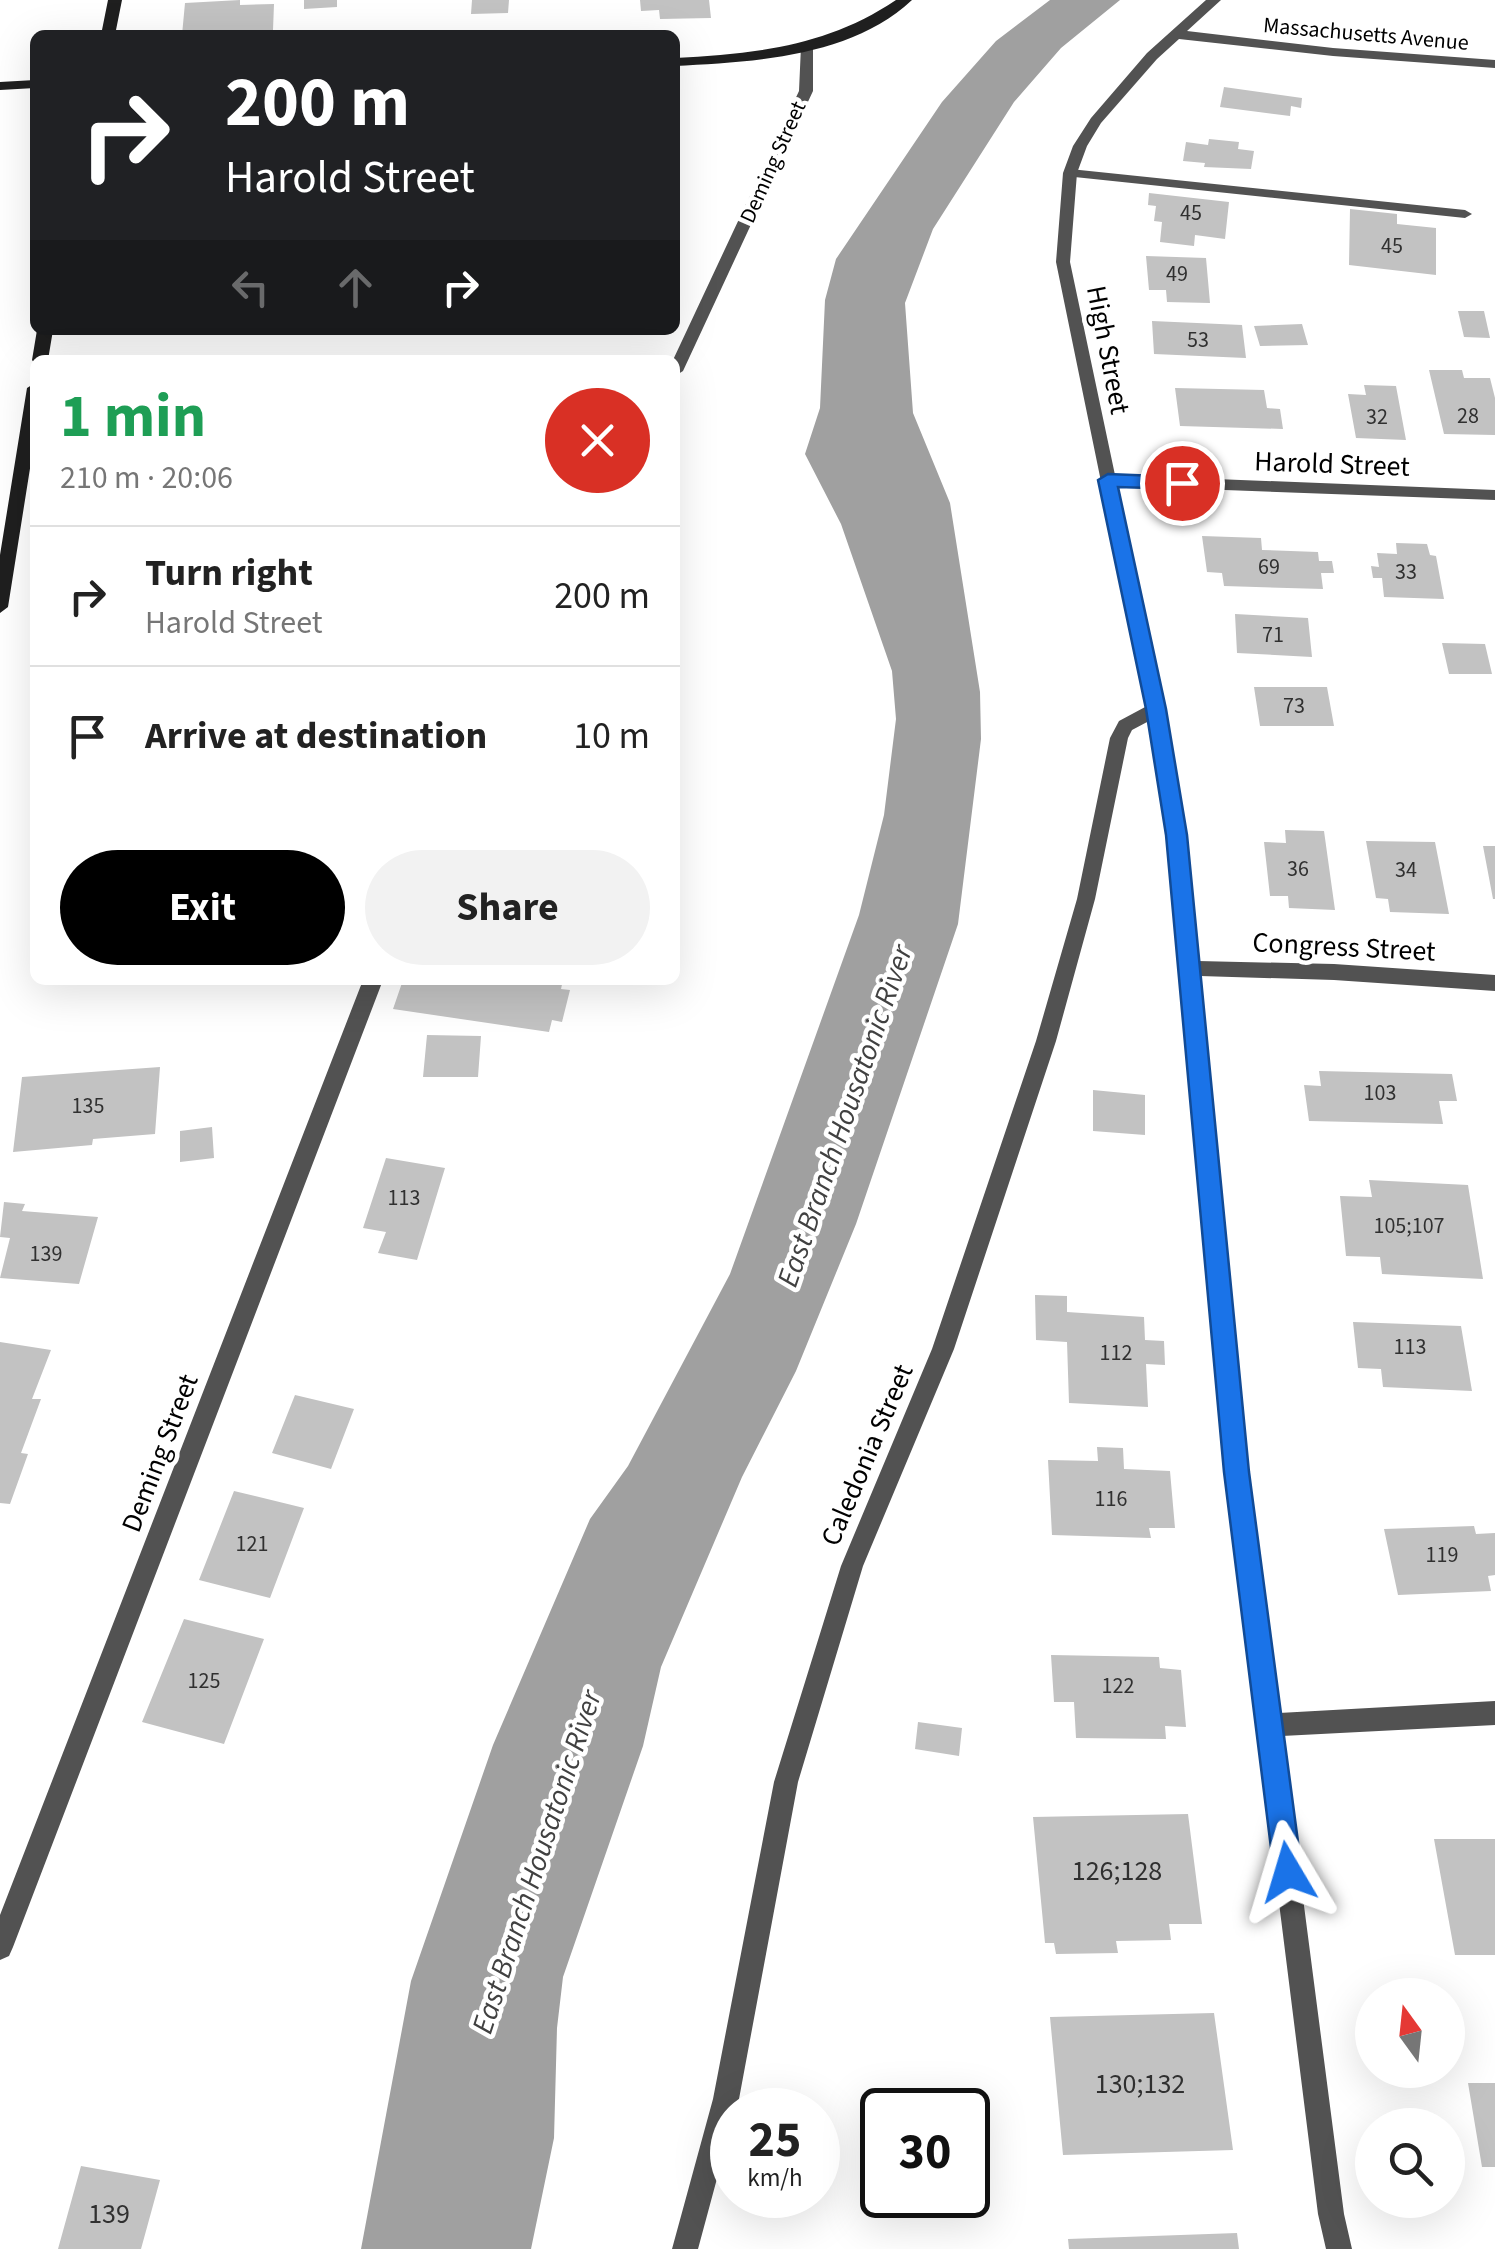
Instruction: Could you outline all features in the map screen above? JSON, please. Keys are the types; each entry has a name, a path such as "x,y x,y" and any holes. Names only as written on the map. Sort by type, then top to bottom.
{"street":[{"path":"109,30 115,0"},
{"path":"680,62 806,50 844,36 905,0"},
{"name":"High Street","path":"1214,0 1174,34 1096,120 1070,173 1063,262 1156,709 1177,835 1236,1472 1331,2214 1340,2249"},
{"name":"Massachusetts Avenue","path":"1174,34 1333,52 1495,64"},
{"name":"Deming Street","path":"680,360 806,90 806,50"},
{"path":"0,86 30,84"},
{"path":"1070,173 1465,214"},
{"path":"0,607 30,419"},
{"name":"Harold Street","path":"1108,480 1495,495"},
{"name":"Caledonia Street","path":"685,2249 726,2098 786,1782 814,1686 852,1566 943,1350 1040,1059 1086,899 1119,738 1125,726 1156,709"},
{"name":"Congress Street","path":"1191,968 1334,972 1495,983"},
{"name":"Deming Street","path":"0,1946 371,985"},
{"path":"1269,1725 1495,1713"}],"water":[{"name":"East Branch Housatonic River","path":"1050,0 1120,0 1061,48 1014,102 933,229 905,303 913,413 950,503 980,692 981,739 958,924 856,1224 796,1371 742,1477 661,1667 643,1746 563,1977 557,2028 554,2138 531,2249 361,2249 411,1981 493,1745 590,1519 628,1466 730,1274 859,915 884,815 896,719 892,671 841,524 805,454 820,408 825,300 836,259 942,102 996,41"}],"building":[{"path":"240,0 240,5 274,4 273,30 182,30 185,3"},
{"path":"304,0 337,0 337,7 304,9"},
{"path":"472,0 509,0 508,13 471,14"},
{"path":"640,0 709,0 711,18 660,19 659,10 641,11"},
{"path":"1224,87 1302,98 1301,108 1291,106 1290,116 1220,107"},
{"path":"1209,139 1239,142 1238,149 1254,151 1251,169 1204,167 1205,163 1183,161 1186,142 1208,145"},
{"path":"1149,193 1229,202 1225,239 1195,235 1194,246 1160,242 1162,222 1154,221 1156,206 1148,205"},
{"path":"1350,209 1397,214 1397,224 1436,228 1436,275 1349,265"},
{"path":"1146,256 1206,258 1210,303 1167,302 1166,290 1149,290"},
{"path":"1458,311 1484,311 1490,338 1464,337"},
{"path":"1152,321 1242,325 1246,358 1154,354"},
{"path":"1302,324 1308,345 1260,346 1254,326"},
{"path":"1429,370 1462,370 1464,378 1490,378 1495,398 1495,435 1444,434"},
{"path":"1364,385 1396,386 1406,440 1356,438 1348,394 1366,395"},
{"path":"1175,388 1264,390 1267,408 1280,409 1283,429 1180,426"},
{"path":"1202,536 1261,538 1262,550 1318,552 1319,561 1332,561 1334,573 1321,573 1323,589 1224,586 1222,573 1207,572"},
{"path":"1396,543 1427,544 1430,555 1436,556 1444,599 1384,597 1382,578 1373,578 1371,566 1379,567 1377,553 1397,554"},
{"path":"1235,614 1308,618 1312,657 1237,653"},
{"path":"1442,643 1485,644 1492,674 1449,674"},
{"path":"1254,687 1327,687 1334,726 1260,726"},
{"path":"1285,830 1324,831 1335,910 1289,908 1288,896 1270,896 1264,842 1286,843"},
{"path":"1366,841 1435,842 1449,914 1390,912 1388,899 1376,898"},
{"path":"1483,846 1495,846 1495,899 1493,899"},
{"path":"401,985 562,985 561,989 570,990 562,1022 552,1020 549,1032 393,1009"},
{"path":"427,1035 481,1036 478,1077 423,1077"},
{"path":"160,1067 155,1134 13,1152 22,1077"},
{"path":"1319,1071 1452,1074 1457,1101 1439,1101 1443,1124 1309,1121 1304,1085 1321,1086"},
{"path":"1093,1090 1145,1095 1145,1135 1093,1131"},
{"path":"212,1127 214,1158 180,1162 180,1131"},
{"path":"386,1158 445,1168 417,1260 378,1253 386,1232 363,1228"},
{"path":"1369,1180 1468,1185 1483,1279 1382,1274 1380,1257 1346,1256 1340,1196 1372,1197"},
{"path":"4,1202 25,1204 22,1211 98,1217 79,1284 0,1278 10,1238 0,1237"},
{"path":"1035,1295 1067,1296 1067,1312 1144,1317 1145,1340 1164,1341 1165,1365 1146,1364 1148,1407 1069,1403 1067,1342 1036,1340"},
{"path":"1353,1322 1461,1326 1472,1391 1383,1387 1381,1369 1358,1368"},
{"path":"0,1342 51,1350 32,1399 41,1399 21,1453 28,1454 10,1504 0,1503"},
{"path":"295,1395 354,1409 331,1469 272,1453"},
{"path":"1097,1447 1123,1448 1124,1469 1170,1471 1175,1528 1149,1528 1151,1538 1052,1535 1048,1460 1098,1461"},
{"path":"234,1491 304,1508 270,1598 199,1580"},
{"path":"1474,1526 1476,1534 1495,1533 1495,1575 1488,1576 1491,1591 1398,1595 1384,1529"},
{"path":"184,1619 264,1639 224,1744 142,1722"},
{"path":"1051,1655 1159,1657 1160,1668 1181,1670 1186,1727 1165,1726 1166,1739 1076,1738 1074,1702 1054,1702"},
{"path":"918,1722 962,1728 959,1756 915,1749"},
{"path":"1188,1814 1202,1924 1169,1924 1171,1940 1116,1941 1118,1953 1056,1954 1054,1943 1045,1943 1033,1817"},
{"path":"1434,1839 1495,1839 1495,1955 1455,1955"},
{"path":"1214,2013 1233,2150 1063,2155 1050,2017"},
{"path":"1468,2083 1495,2083 1495,2167 1482,2167"},
{"path":"81,2166 160,2180 141,2249 58,2249"},
{"path":"1237,2233 1239,2249 1069,2249 1068,2239"}],"route":[{"path":"1182,483 1108,480 1156,709 1177,835 1210,1158 1236,1472 1288,1872"}]}
